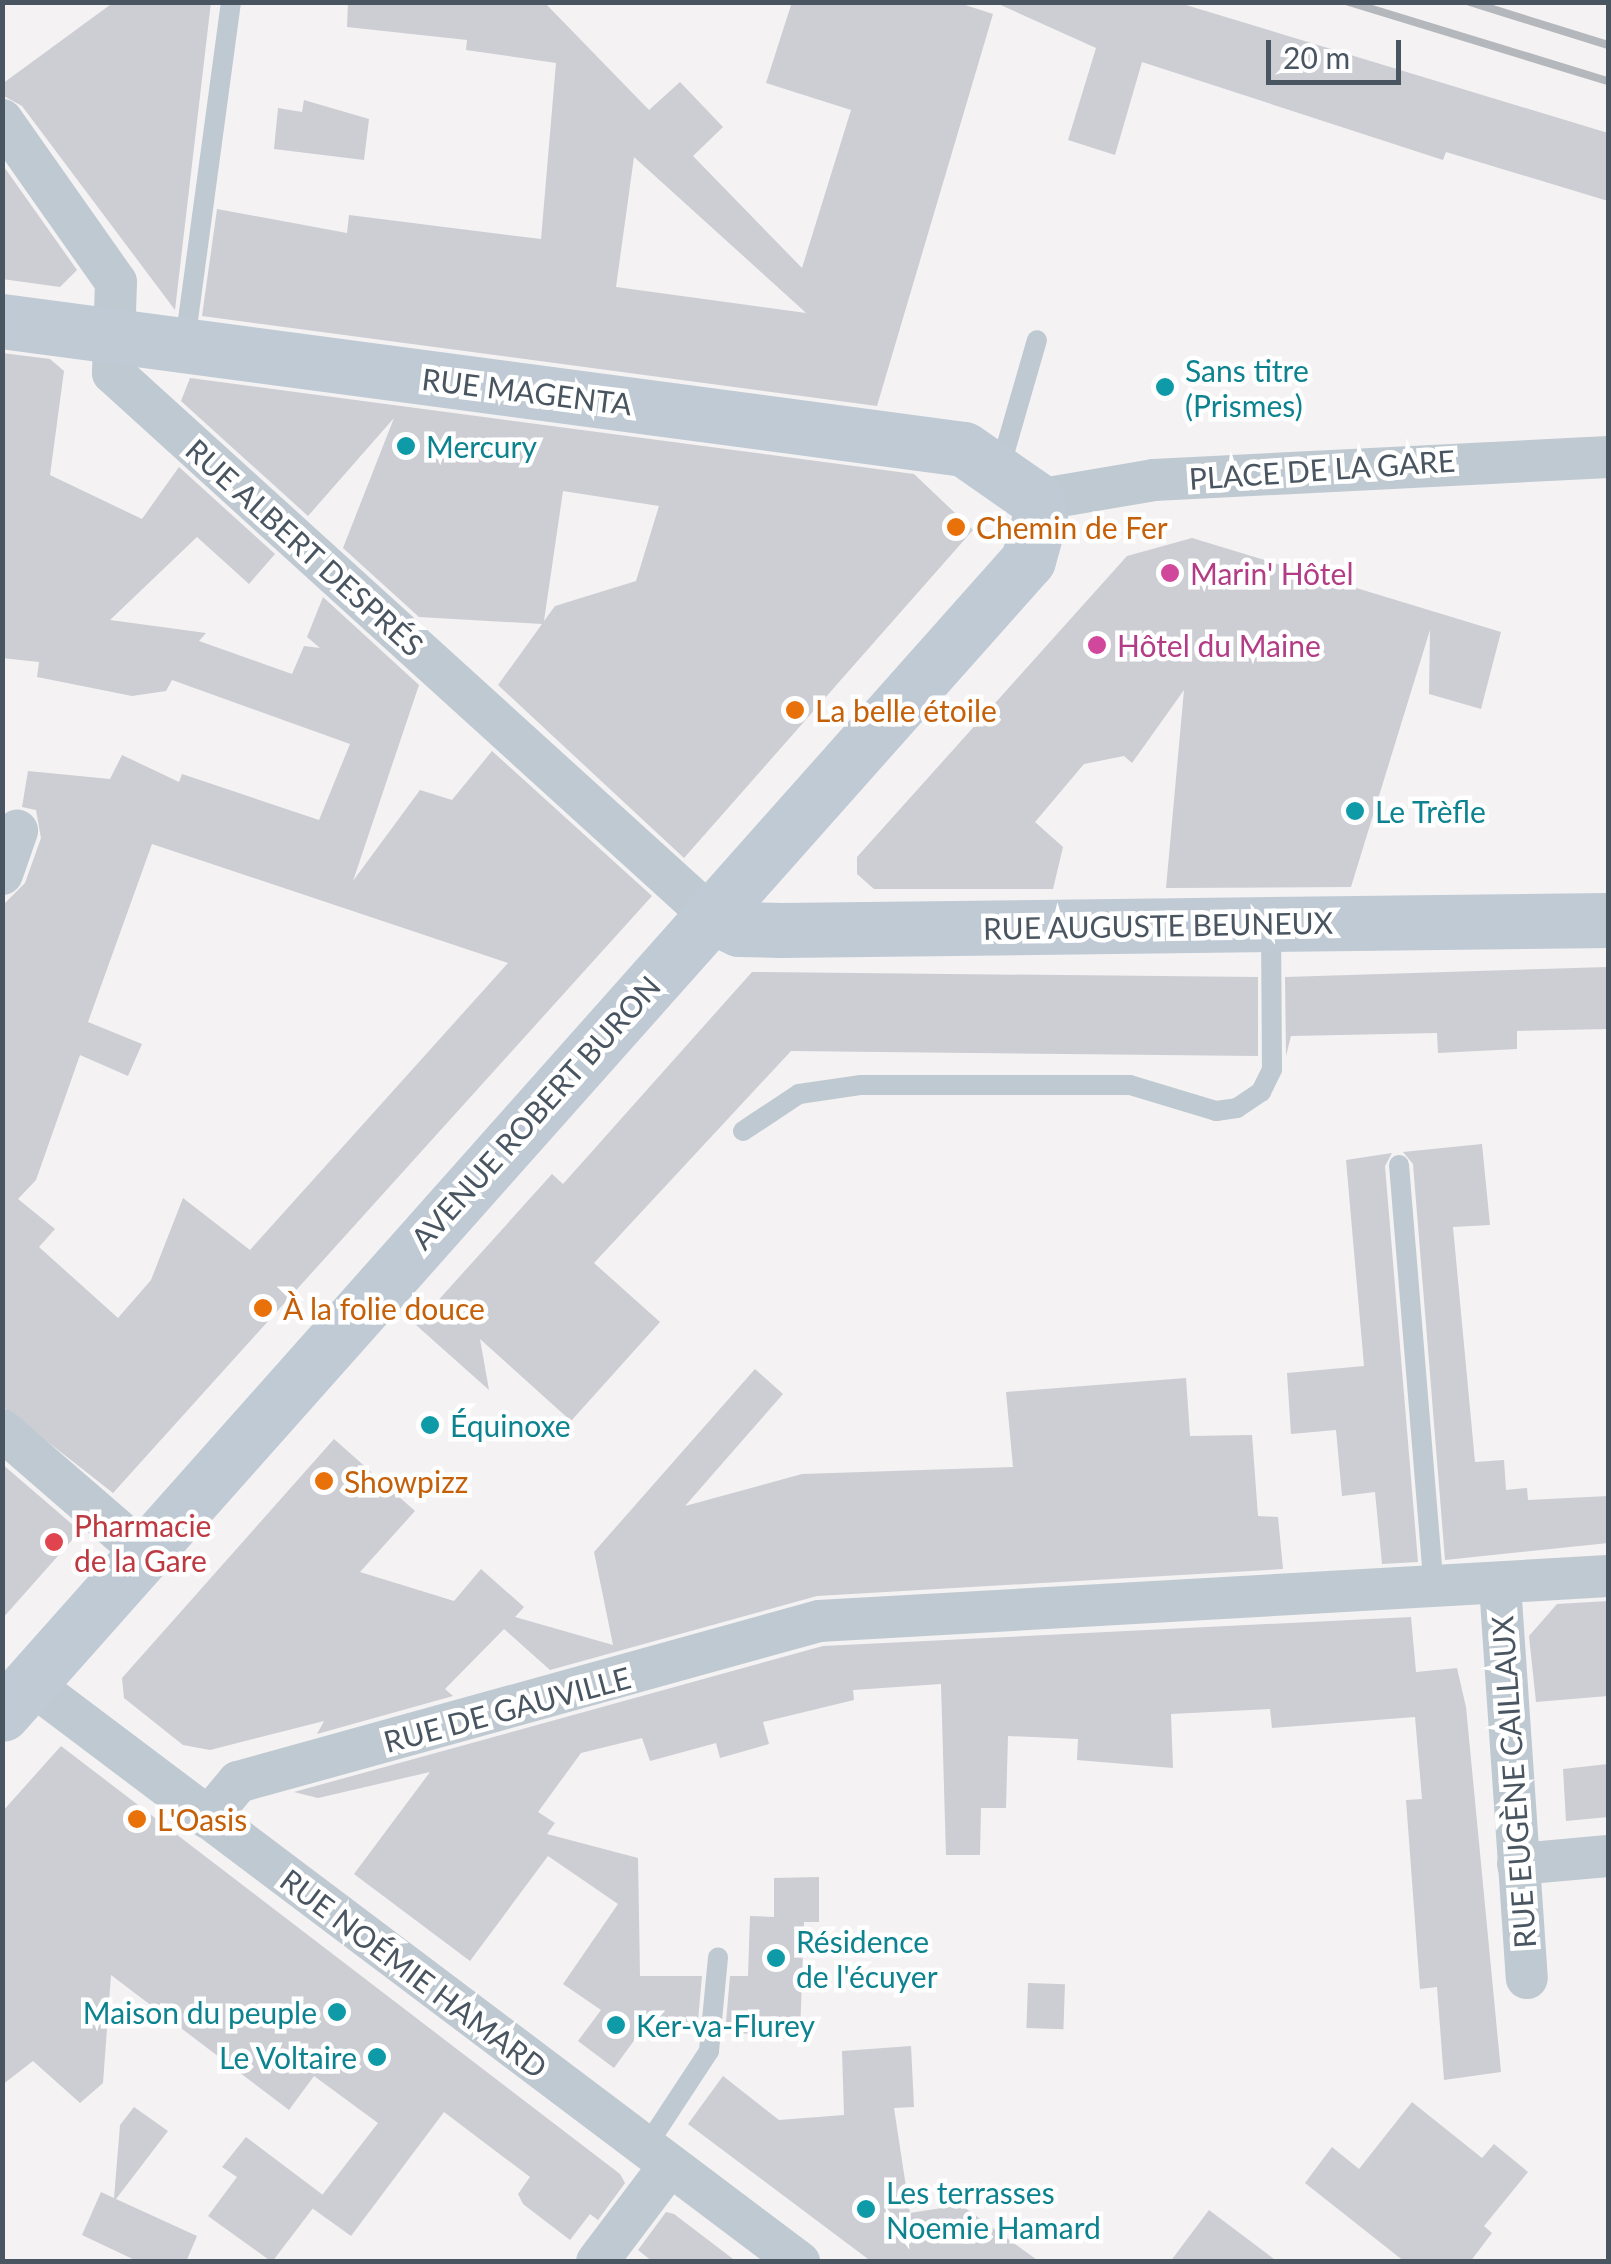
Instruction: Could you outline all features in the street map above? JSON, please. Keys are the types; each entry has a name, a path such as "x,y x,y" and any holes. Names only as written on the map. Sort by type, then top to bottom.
{"main road":[{"name":"RUE MAGENTA","path":"2,321 110,339 880,434 964,449 1018,484"},
{"name":"AVENUE ROBERT BURON","path":"16,1698 1028,560 1040,535 1018,484"},
{"name":"RUE AUGUSTE BEUNEUX","path":"711,916 739,929 1608,920"}],"street":[{"name":"RUE ALBERT DESPRÉS","path":"2,120 116,282 110,339 113,372 711,916"},
{"name":"PLACE DE LA GARE","path":"1018,484 1608,457"},
{"path":"2,874 17,831"},
{"path":"2,1430 143,1552"},
{"name":"RUE DE GAUVILLE","path":"208,1818 238,1782 819,1620 1434,1590 1608,1576"},
{"name":"RUE EUGÈNE CAILLAUX","path":"1500,1585 1526,1978"},
{"name":"RUE NOÉMIE HAMARD","path":"16,1698 208,1818 799,2262"},
{"path":"1518,1864 1608,1856"},
{"path":"597,2262 658,2156"}],"lane":[{"path":"184,348 231,2"},
{"path":"1018,484 1036,340"},
{"path":"743,1132 799,1094 861,1085 1130,1086 1216,1112 1237,1108 1261,1092 1272,1069 1271,923"},
{"path":"1399,1165 1434,1590"},
{"path":"658,2156 709,2051 718,1957"}],"building":[{"path":"114,2 211,2 175,310 22,106 2,95 2,84"},
{"path":"348,2 544,2 649,110 680,82 723,127 693,156 802,268 851,110 766,83 792,2 956,2 993,14 877,406 202,316 217,209 347,233 349,215 541,239 556,63 466,50 467,40 347,27","holes":["634,157 806,313 616,287"]},
{"path":"994,2 1176,2 1608,133 1608,201 1446,152 1443,160 1142,62 1115,155 1068,140 1096,48"},
{"path":"304,100 369,119 364,160 274,149 278,108 302,112"},
{"path":"2,164 77,270 60,287 2,279"},
{"path":"2,353 50,359 64,371 50,475 142,519 179,467 275,554 249,584 197,537 110,620 206,633 199,641 292,674 304,646 320,648 307,637 323,597 419,685 353,881 420,790 452,800 492,751 652,896 113,1493 2,1406 2,906 25,883 41,838 36,810 22,807 28,771 110,779 122,755 179,782 182,774 319,820 350,744 172,680 166,691 132,696 37,677 39,662 2,658","holes":["152,844 508,963 250,1250 183,1198 151,1280 118,1318 39,1247 55,1229 18,1199 36,1180 80,1055 128,1076 142,1044 88,1022"]},
{"path":"190,378 914,474 973,530 684,858 498,685 542,624 419,617 343,548 394,418 308,516 181,401","holes":["563,491 659,506 636,581 555,606 544,621"]},
{"path":"1192,538 1501,632 1481,709 1429,694 1430,630 1351,887 1166,888 1184,690 1132,763 1124,756 1084,764 1035,822 1063,847 1053,889 874,889 857,874 857,857 1127,556"},
{"path":"1608,967 1608,1029 1517,1031 1517,1049 1438,1053 1437,1033 1291,1036 1286,1056 1285,977"},
{"path":"752,972 1258,977 1258,1056 791,1051 594,1263 660,1322 571,1421 480,1339 489,1390 416,1325 552,1174 563,1184"},
{"path":"1482,1144 1490,1225 1453,1227 1475,1462 1504,1460 1506,1490 1527,1488 1528,1500 1608,1496 1608,1543 1445,1560 1413,1164 1403,1152"},
{"path":"1392,1153 1385,1166 1418,1562 1382,1564 1375,1492 1342,1496 1336,1430 1291,1434 1287,1373 1364,1366 1346,1160"},
{"path":"755,1369 783,1394 685,1506 802,1474 1013,1467 1006,1392 1186,1378 1190,1436 1252,1435 1258,1516 1278,1517 1283,1569 817,1596 550,1670 504,1629 445,1689 453,1696 317,1734 324,1721 210,1750 183,1745 124,1698 122,1678 334,1439 415,1511 360,1572 454,1601 481,1569 524,1607 515,1617 613,1645 594,1552"},
{"path":"2,1464 80,1531 2,1619"},
{"path":"1608,1601 1608,1696 1536,1702 1529,1636 1557,1604"},
{"path":"1411,1617 1416,1672 1457,1668 1466,1707 1501,2072 1444,2080 1437,1987 1420,1989 1406,1800 1422,1799 1415,1717 1272,1728 1270,1709 1171,1714 1173,1768 1077,1760 1078,1739 1008,1736 1006,1808 981,1808 980,1855 946,1855 941,1684 853,1690 854,1700 763,1722 769,1744 720,1758 716,1743 650,1761 642,1738 581,1753 538,1812 555,1823 547,1834 638,1858 640,1976 702,1976 697,2032 641,2031 614,2068 578,2041 601,2010 563,1984 618,1904 548,1856 470,1961 354,1874 430,1772 318,1798 294,1792 823,1646"},
{"path":"61,1746 620,2174 625,2183 598,2220 590,2214 570,2240 523,2204 518,2194 530,2177 444,2112 351,2236 312,2208 378,2123 314,2076 289,2110 111,1975 103,2083 80,2103 33,2061 2,2085 2,1812"},
{"path":"1608,1764 1608,1817 1566,1821 1563,1769"},
{"name":"Résidence de l'écuyer","path":"819,1877 819,1922 804,1922 800,2035 725,2033 730,1976 748,1976 750,1916 774,1917 774,1878"},
{"path":"1028,1983 1065,1984 1063,2029 1026,2028"},
{"path":"911,2046 914,2107 894,2108 910,2213 961,2205 1040,2262 872,2262 688,2124 723,2076 779,2120 844,2115 842,2051"},
{"path":"1412,2102 1482,2158 1494,2144 1528,2172 1484,2226 1492,2233 1470,2262 1405,2262 1305,2183 1332,2147 1359,2169"},
{"path":"134,2107 168,2131 116,2199 197,2236 186,2262 139,2262 82,2235 101,2192 114,2198 120,2125"},
{"path":"246,2137 323,2195 272,2262 208,2216 237,2177 222,2167"},
{"path":"1209,2210 1278,2262 1170,2262"},
{"path":"666,2212 737,2262 653,2262 638,2250"}],"railway":[{"path":"1349,2 1608,81"},
{"path":"1470,2 1608,45"}],"place":[{"name":"Sans titre (Prismes)","path":"1165,387"},
{"name":"Mercury","path":"406,446"},
{"name":"Chemin de Fer","path":"956,527"},
{"name":"Marin' Hôtel","path":"1170,573"},
{"name":"Hôtel du Maine","path":"1097,645"},
{"name":"La belle étoile","path":"795,710"},
{"name":"Le Trèfle","path":"1355,811"},
{"name":"À la folie douce","path":"263,1308"},
{"name":"Équinoxe","path":"430,1425"},
{"name":"Showpizz","path":"324,1481"},
{"name":"Pharmacie de la Gare","path":"54,1542"},
{"name":"L'Oasis","path":"137,1819"},
{"name":"Résidence de l'écuyer","path":"776,1958"},
{"name":"Maison du peuple","path":"337,2012"},
{"name":"Ker-va-Flurey","path":"616,2025"},
{"name":"Le Voltaire","path":"377,2057"},
{"name":"Les terrasses Noemie Hamard","path":"866,2209"}]}
